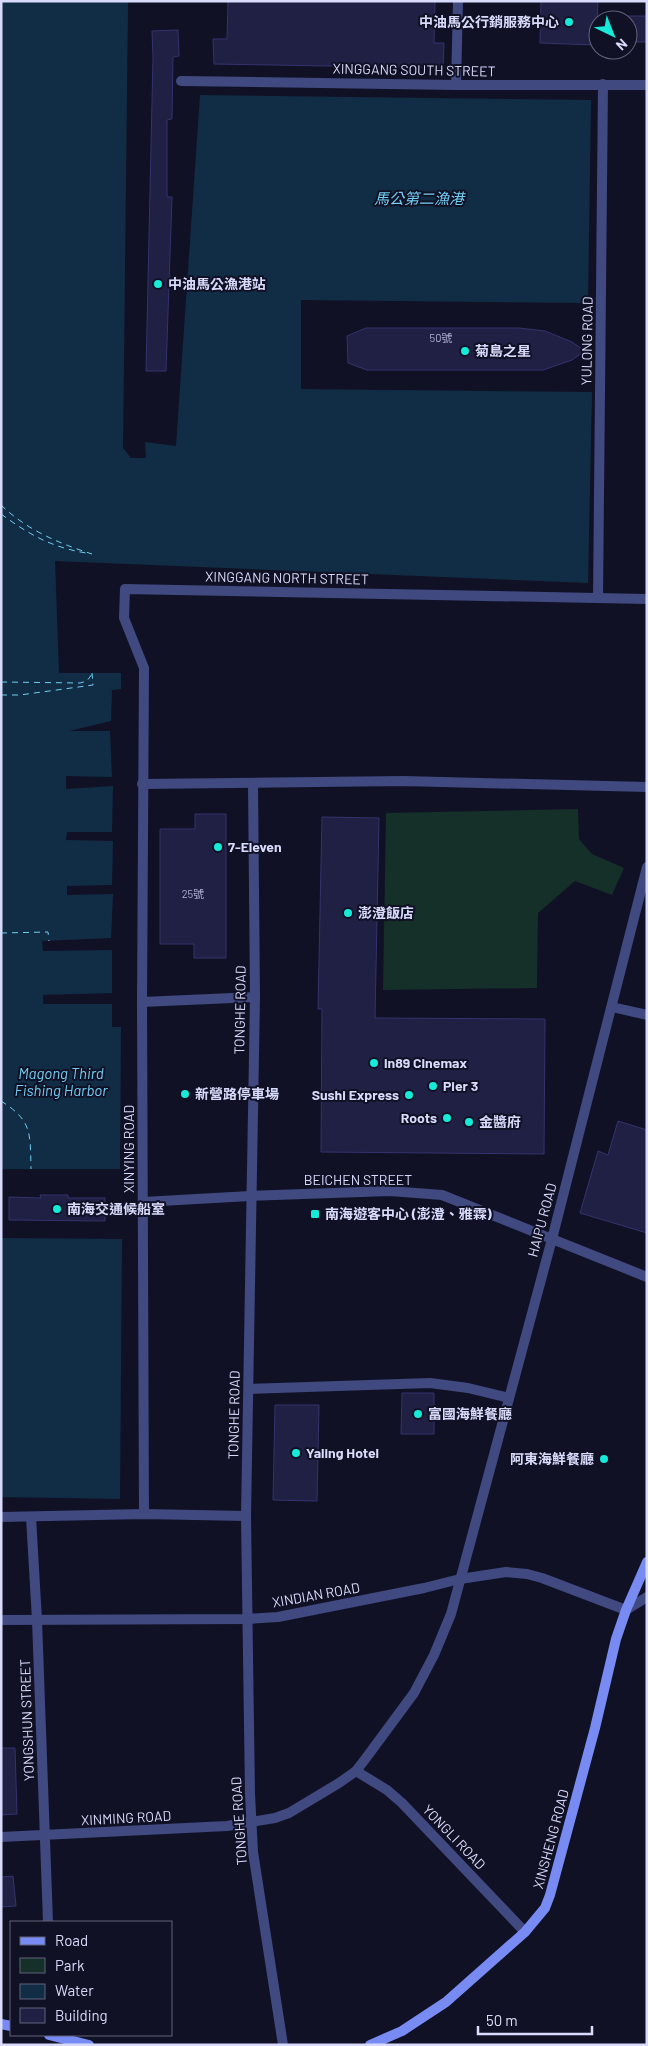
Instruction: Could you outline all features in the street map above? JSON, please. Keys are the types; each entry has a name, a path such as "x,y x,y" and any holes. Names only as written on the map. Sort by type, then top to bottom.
{"main road":[{"name":"XINSHENG ROAD","path":"370,2045 402,2031 446,2002 525,1932 545,1908 550,1895 616,1639 626,1610 647,1562"},
{"path":"54,2036 89,2045"}],"street":[{"path":"456,85 458,1"},
{"name":"XINGGANG SOUTH STREET","path":"181,81 456,85 647,85"},
{"name":"YULONG ROAD","path":"598,598 603,84"},
{"name":"XINGGANG NORTH STREET","path":"142,784 144,668 124,618 125,589 647,599"},
{"path":"142,784 403,781 647,787"},
{"name":"XINYING ROAD","path":"142,784 144,1514"},
{"name":"TONGHE ROAD","path":"252,784 255,998 250,1196 246,1620 253,1852 283,2045"},
{"name":"HAIPU ROAD","path":"356,1771 400,1714 434,1655 451,1614 552,1240 647,867"},
{"path":"142,1002 255,998"},
{"path":"612,1007 647,1015"},
{"name":"BEICHEN STREET","path":"143,1202 390,1191 442,1195 647,1277"},
{"path":"249,1389 430,1383 468,1388 509,1398"},
{"path":"1,1517 144,1514 246,1516"},
{"name":"YONGSHUN STREET","path":"31,1516 37,1620 48,1921"},
{"name":"XINDIAN ROAD","path":"1,1620 246,1620 278,1617 460,1579 506,1572 527,1574 626,1610"},
{"path":"626,1610 647,1597"},
{"name":"XINMING ROAD","path":"1,1837 227,1826 251,1823 289,1813 356,1771"},
{"name":"YONGLI ROAD","path":"356,1771 387,1790 402,1802 525,1932"}],"green space":[{"path":"578,809 579,839 592,854 624,868 612,895 575,881 538,913 537,988 383,990 386,813"}],"water":[{"path":"1,1 128,1 123,448 131,458 146,458 145,442 176,446 200,95 591,100 588,303 301,300 301,389 592,392 588,583 55,561 59,673 121,673 121,689 112,690 111,721 69,731 110,731 112,777 66,776 66,789 113,786 112,832 67,832 66,840 113,841 112,885 67,886 67,895 113,894 111,938 42,941 43,951 112,950 112,993 43,995 43,1004 112,1004 112,1027 121,1027 120,1169 1,1169"},
{"path":"1,1238 122,1239 120,1499 1,1497"}],"building":[{"path":"228,1 435,1 434,43 444,43 443,68 214,64 213,39 227,39"},
{"name":"中油馬公行銷服務中心","path":"541,1 598,1 598,10 588,10 588,45 540,43"},
{"path":"638,16 647,16 647,42 638,42"},
{"name":"中油馬公漁港站","path":"178,30 179,56 173,57 172,119 167,120 167,197 172,197 166,371 146,371 152,31"},
{"name":"菊島之星","path":"366,328 519,328 545,331 572,342 585,351 572,360 543,370 367,370 348,363 347,336"},
{"path":"195,814 226,814 226,958 194,958 194,944 160,944 160,829 195,829"},
{"name":"Pier 3","path":"322,817 379,818 375,1018 545,1019 544,1154 321,1152 322,1009 318,1009"},
{"path":"618,1121 647,1130 647,1233 580,1213 598,1151 608,1155"},
{"name":"南海交通候船室","path":"40,1195 68,1195 68,1198 105,1198 105,1221 9,1220 9,1197 41,1198"},
{"name":"富國海鮮餐廳","path":"402,1393 434,1393 434,1434 401,1434"},
{"name":"Yaling Hotel","path":"275,1405 319,1405 317,1501 273,1500"},
{"path":"1,1748 15,1748 17,1814 1,1815"},
{"path":"13,1876 16,1906 1,1907 1,1877"}],"ferry route":[{"path":"1,505 32,529 92,554"},
{"path":"1,514 51,544 86,553"},
{"path":"1,695 20,695 93,685 92,673"},
{"path":"1,682 80,683 87,681 92,674"},
{"path":"1,933 48,932 49,941"},
{"path":"1,1101 19,1115 28,1129 31,1169"}],"place":[{"name":"中油馬公行銷服務中心","path":"569,22"},
{"name":"中油馬公漁港站","path":"158,284"},
{"name":"菊島之星","path":"465,351"},
{"name":"7-Eleven","path":"218,847"},
{"name":"澎澄飯店","path":"348,913"},
{"name":"in89 Cinemax","path":"374,1063"},
{"name":"Pier 3","path":"433,1086"},
{"name":"新營路停車場","path":"185,1094"},
{"name":"Sushi Express","path":"409,1095"},
{"name":"Roots","path":"447,1118"},
{"name":"金醬府","path":"469,1122"},
{"name":"南海交通候船室","path":"57,1209"},
{"name":"南海遊客中心 (澎澄、雅霖)","path":"315,1214"},
{"name":"富國海鮮餐廳","path":"418,1414"},
{"name":"Yaling Hotel","path":"296,1453"},
{"name":"阿東海鮮餐廳","path":"604,1459"}],"water label":[{"name":"馬公第二漁港","path":"419,199"},
{"name":"Magong Third Fishing Harbor","path":"61,1082"}]}
